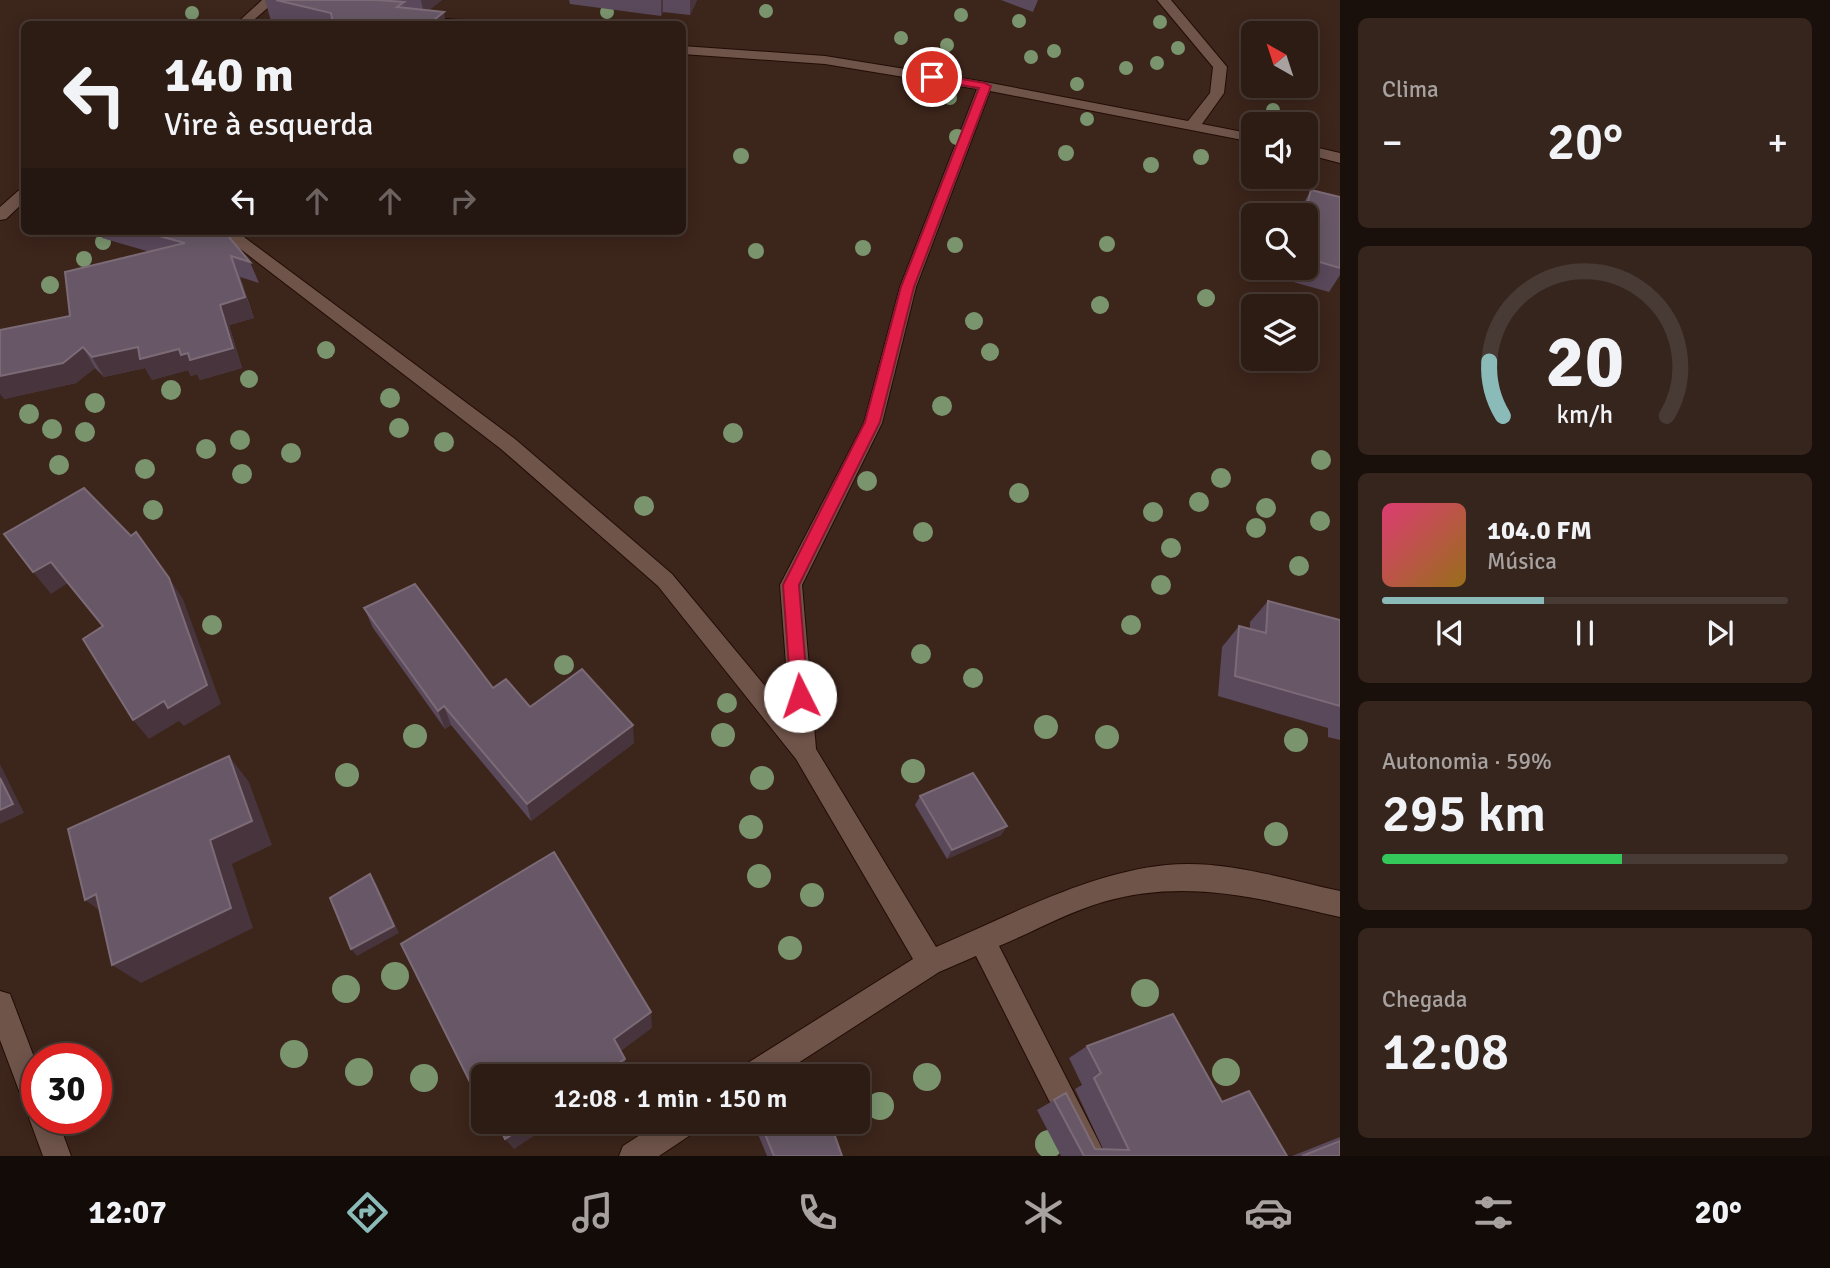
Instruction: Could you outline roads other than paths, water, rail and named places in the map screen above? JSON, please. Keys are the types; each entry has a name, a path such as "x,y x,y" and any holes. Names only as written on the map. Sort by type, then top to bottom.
{"street":[{"path":"1164,0 1220,67 1217,93 1192,124"},
{"path":"246,21 270,5"},
{"path":"407,20 420,21"},
{"path":"686,50 825,60 985,86 1241,135"},
{"path":"804,751 791,585 873,422 908,287 985,86"},
{"path":"1318,153 1340,158"},
{"path":"0,215 21,197"},
{"path":"230,235 508,444 665,580 804,751 930,963"},
{"path":"772,1064 930,963 1101,890 1167,877 1232,880 1340,904"},
{"path":"982,940 1092,1156"},
{"path":"0,1004 21,1059"},
{"path":"49,1134 57,1156"},
{"path":"633,1156 667,1134"}]}
